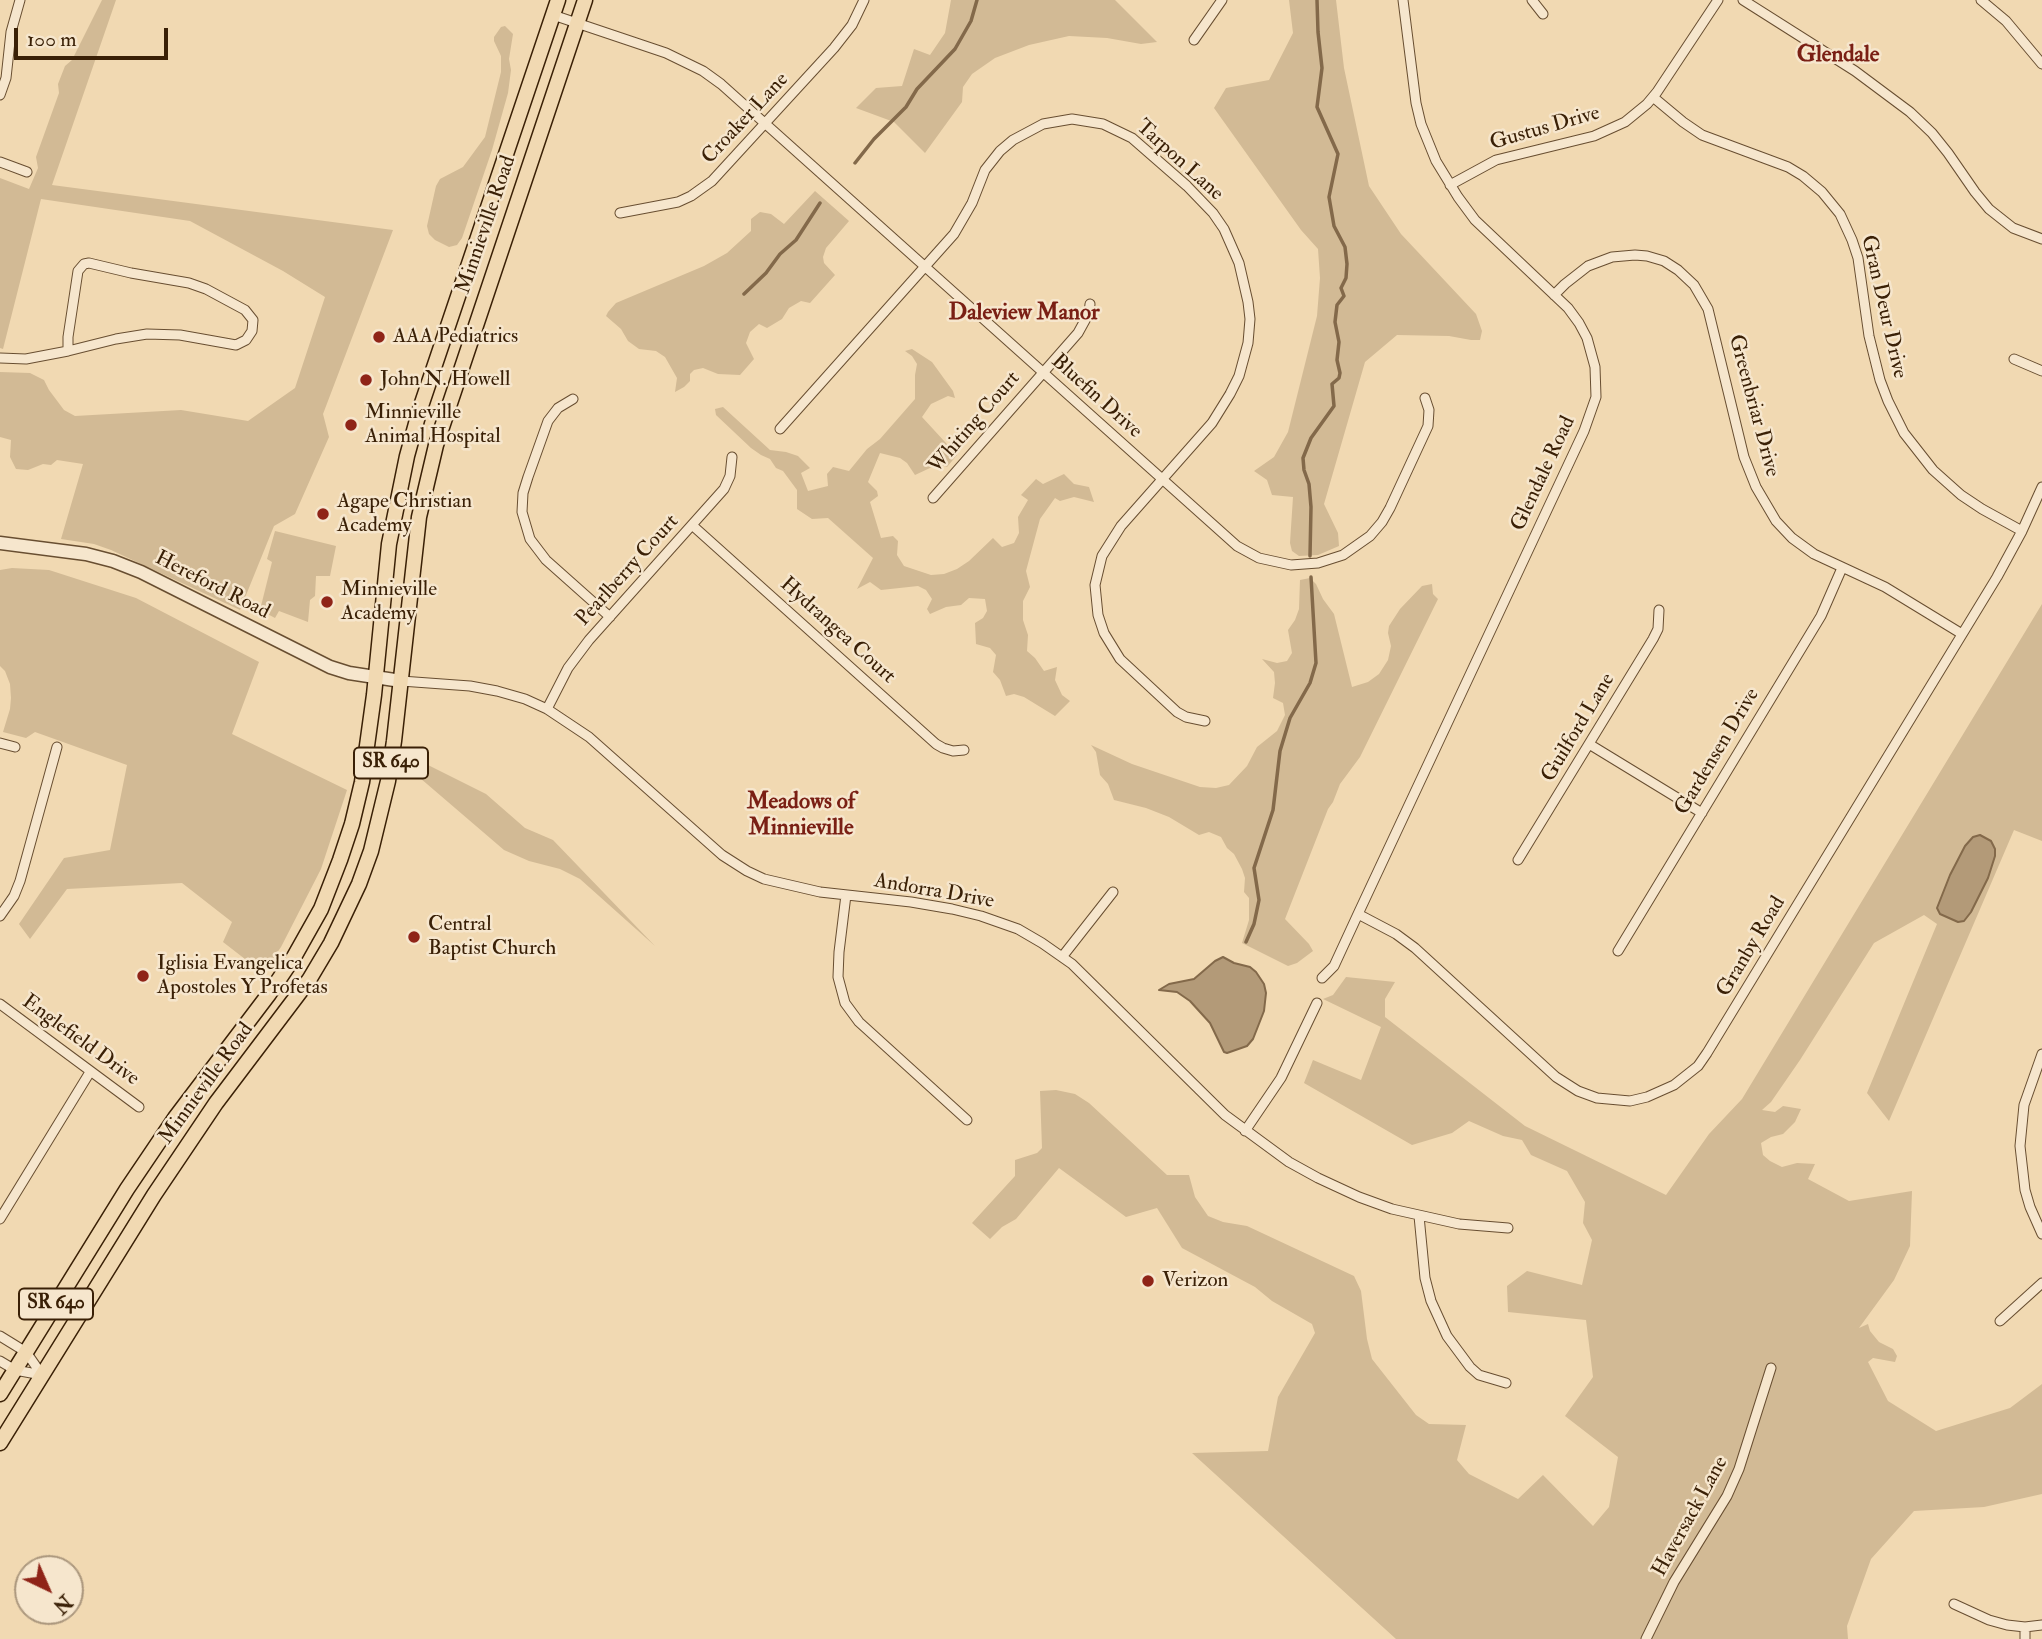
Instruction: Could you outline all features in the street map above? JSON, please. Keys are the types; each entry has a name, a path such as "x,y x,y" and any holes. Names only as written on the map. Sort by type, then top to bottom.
{"main road":[{"name":"Minnieville Road","path":"0,1394 127,1189 175,1118 269,994 321,909 352,824 367,746 389,544 407,456 558,0"},
{"name":"Minnieville Road","path":"0,1443 154,1195 216,1104 296,999 336,934 359,884 378,826 388,781 419,517 436,444 585,0"}],"street":[{"path":"0,95 6,78 11,32 20,0"},
{"name":"Croaker Lane","path":"620,213 667,205 691,196 719,175 844,36 864,0"},
{"path":"1195,40 1222,0"},
{"name":"Glendale Road","path":"1322,978 1334,966 1593,410 1597,384 1592,351 1579,323 1554,295 1483,229 1450,185 1429,145 1421,124 1413,85 1403,0"},
{"path":"1532,0 1543,14"},
{"name":"Gustus Drive","path":"1450,185 1496,160 1581,140 1611,129 1640,110 1653,97 1718,0"},
{"path":"1743,0 1855,71 1910,112 1940,143 1989,209 2013,228 2042,239"},
{"path":"1981,0 2006,21 2042,64"},
{"name":"Bluefin Drive","path":"553,15 687,62 721,84 1162,479 1250,554 1267,561 1310,565 1343,555 1363,542 1386,516 1428,426 1429,410 1425,398"},
{"name":"Gran Deur Drive","path":"1653,97 1702,135 1788,167 1822,192 1839,214 1855,249 1869,336 1880,380 1904,433 1933,470 1961,495 2022,531"},
{"name":"Tarpon Lane","path":"780,429 954,234 964,219 979,180 991,161 1013,140 1028,131 1056,121 1088,120 1118,130 1154,156 1213,213 1224,229 1245,284 1250,319 1245,356 1230,394 1212,423 1121,526 1102,556 1095,585 1096,608 1111,647 1128,668 1177,712 1205,721"},
{"path":"0,162 27,173"},
{"name":"Greenbriar Drive","path":"1554,295 1588,266 1605,258 1620,256 1655,258 1670,265 1689,280 1703,297 1710,314 1744,457 1762,498 1776,521 1792,538 1814,554 1885,587 1962,634"},
{"path":"0,358 46,357 147,334 180,335 236,345 248,337 254,323 242,307 206,289 89,263 84,264 78,271 68,351"},
{"name":"Whiting Court","path":"933,498 1079,333 1090,304"},
{"path":"2014,359 2042,371"},
{"path":"573,399 558,408 548,421 523,493 522,512 537,549 546,560 610,617"},
{"name":"Pearlberry Court","path":"547,709 556,688 578,654 727,484 732,457"},
{"name":"Granby Road","path":"1358,915 1385,928 1415,948 1569,1086 1587,1095 1615,1101 1630,1101 1658,1094 1686,1076 1707,1053 1962,634 2022,531 2042,487"},
{"name":"Hydrangea Court","path":"692,525 936,744 953,751 964,750"},
{"name":"Hereford Road","path":"0,543 86,554 113,561 141,572 330,667 349,673 401,681"},
{"name":"Gardensen Drive","path":"1618,951 1821,616 1842,568"},
{"name":"Guilford Lane","path":"1518,860 1653,639 1658,629 1659,610"},
{"name":"Andorra Drive","path":"401,681 470,686 525,699 547,709 589,737 712,847 740,867 776,883 810,891 912,902 981,916 1018,929 1082,972 1217,1108 1289,1162 1379,1205 1459,1224 1508,1228"},
{"path":"0,743 15,747"},
{"path":"1589,744 1702,813"},
{"path":"0,916 14,896 20,881 57,747"},
{"path":"1062,957 1113,892"},
{"path":"846,895 838,976 845,1003 859,1022 967,1120"},
{"path":"1245,1131 1281,1078 1317,1003"},
{"name":"Englefield Drive","path":"0,1004 139,1107"},
{"path":"2042,1054 2024,1105 2020,1146 2025,1190 2042,1234"},
{"path":"0,1219 90,1072"},
{"path":"1419,1216 1425,1278 1431,1301 1447,1336 1479,1375 1506,1383"},
{"path":"2000,1321 2042,1283"},
{"path":"0,1336 26,1352 42,1375"},
{"path":"0,1361 15,1370 42,1375"},
{"name":"Haversack Lane","path":"1646,1639 1674,1582 1727,1496 1739,1469 1771,1368"},
{"path":"1954,1604 1989,1620 2025,1627 2042,1625"},
{"path":"2025,1627 2025,1639"}],"shaded area":[{"path":"102,0 116,0 52,185 393,230 323,414 329,437 295,514 274,526 240,610 111,550 94,544 61,539 83,464 57,460 51,465 43,464 28,470 16,469 10,457 11,440 0,437 0,372 30,373 44,380 64,410 75,416 181,410 248,421 295,388 325,297 190,221 41,199 3,349 0,348 0,178 29,189 38,168 36,157 59,93 58,84 65,66 72,60"},
{"path":"951,0 1115,0 1157,42 1141,44 1107,38 1069,36 1029,45 995,58 972,74 963,87 962,102 925,153 894,122 856,108 876,88 902,86 914,49 930,55 945,33"},
{"path":"1289,0 1336,0 1344,68 1369,186 1401,234 1476,314 1482,331 1480,340 1449,336 1397,335 1365,362 1324,504 1338,533 1339,546 1318,555 1299,556 1292,551 1290,543 1293,497 1272,495 1267,480 1254,471 1274,457 1288,432 1317,316 1320,278 1318,249 1301,230 1214,108 1226,88 1269,80 1293,33"},
{"path":"505,26 513,34 508,93 462,238 457,245 449,247 435,240 429,234 427,226 436,186 440,179 463,167 485,137 501,72 501,56 494,37 501,27"},
{"path":"815,191 849,221 826,248 823,257 824,263 835,275 810,303 801,301 789,308 782,319 767,328 759,324 750,332 746,343 754,359 740,375 718,374 703,368 694,370 690,374 690,381 675,392 677,378 665,357 656,351 639,349 628,341 621,329 606,316 608,312 616,303 704,266 727,253 751,231 751,219 760,212 771,214 784,224"},
{"path":"912,349 932,362 953,391 955,398 948,396 931,404 922,417 957,455 947,467 940,465 915,475 900,458 880,453 868,482 878,496 870,502 881,538 893,536 898,541 897,555 904,566 931,575 944,574 969,561 993,538 1002,547 1014,543 1019,533 1018,517 1028,500 1021,495 1036,479 1043,484 1064,474 1074,484 1089,487 1094,502 1074,497 1060,501 1055,498 1040,519 1026,571 1030,587 1023,601 1023,620 1028,635 1027,651 1044,671 1057,667 1055,680 1062,695 1070,701 1055,716 1024,697 1014,694 1006,696 1000,680 993,672 996,655 990,648 976,644 975,623 983,618 987,611 985,599 969,598 961,605 946,607 930,614 927,609 932,599 926,590 918,586 881,590 870,582 857,589 873,558 828,518 812,519 797,509 797,490 783,471 776,468 770,459 751,448 716,415 715,409 723,407 770,450 798,456 810,468 801,473 808,491 828,486 827,474 833,467 849,471 915,399 917,364 905,351"},
{"path":"275,531 336,546 330,576 316,576 315,596 310,600 308,622 279,611 275,618 260,610 272,562 267,559"},
{"path":"0,570 49,570 136,598 259,662 232,734 347,790 321,869 281,947 263,973 223,942 232,922 182,883 67,889 30,939 19,924 64,858 110,850 127,765 35,732 26,738 3,732 11,698 10,684 0,666"},
{"path":"1310,578 1334,614 1352,687 1368,682 1379,674 1388,660 1391,646 1389,626 1400,609 1422,586 1432,584 1433,594 1438,599 1360,757 1340,784 1328,809 1285,919 1313,951 1288,966 1242,943 1249,920 1249,898 1244,892 1245,878 1242,869 1221,837 1209,832 1199,835 1169,817 1114,800 1108,784 1100,775 1096,752 1091,745 1132,764 1200,787 1229,785 1247,766 1257,747 1277,731 1285,715 1283,703 1273,698 1274,672 1262,659 1277,663 1287,661 1292,653 1288,630 1299,609 1300,580"},
{"path":"2042,604 2042,841 2014,830 1889,1121 1867,1093 1937,924 1924,915 1874,943 1800,1060 1771,1102 1762,1110 1775,1112 1783,1106 1801,1109 1795,1122 1783,1134 1761,1143 1763,1155 1770,1161 1782,1167 1797,1163 1815,1164 1808,1179 1849,1201 1912,1191 1910,1246 1894,1280 1859,1328 1868,1324 1879,1342 1893,1349 1897,1356 1895,1362 1873,1358 1868,1362 1888,1401 1936,1431 2010,1408 2042,1384 2042,1494 1984,1507 1914,1511 1871,1559 1847,1626 1848,1639 1396,1639 1192,1453 1268,1451 1278,1397 1315,1333 1312,1324 1272,1301 1255,1287 1182,1248 1157,1208 1126,1217 1059,1168 1016,1219 1002,1227 990,1239 972,1223 1015,1176 1015,1160 1037,1153 1042,1148 1040,1091 1056,1090 1075,1094 1089,1103 1167,1175 1189,1175 1195,1197 1208,1216 1247,1226 1354,1276 1361,1291 1372,1359 1416,1415 1429,1424 1466,1425 1457,1460 1469,1474 1518,1499 1543,1475 1593,1526 1609,1507 1618,1457 1565,1416 1593,1377 1586,1320 1508,1312 1507,1286 1527,1271 1582,1285 1592,1240 1583,1223 1585,1202 1567,1171 1531,1155 1522,1140 1503,1136 1469,1121 1452,1133 1412,1145 1304,1083 1313,1060 1361,1080 1381,1027 1323,999 1333,995 1346,977 1395,982 1385,999 1385,1017 1525,1126 1666,1195 1709,1134 1742,1099"},
{"path":"422,762 486,794 525,828 553,840 655,946 580,879 560,869 529,861 504,850 413,772"},
{"path":"1980,835 1991,841 1995,856 1988,878 1971,912 1964,921 1958,922 1940,914 1937,908 1965,846 1973,837"},
{"path":"1223,957 1256,972 1266,993 1264,1011 1253,1039 1247,1046 1227,1053 1224,1052 1210,1023 1190,1001 1177,992 1159,990 1169,984 1194,979"}],"waterway":[{"path":"855,163 874,139 906,107 917,89 955,49 971,21 977,0"},
{"path":"1310,556 1311,507 1303,458 1311,438 1334,406 1332,384 1339,378 1340,373 1335,322 1337,305 1344,296 1341,288 1346,278 1347,264 1345,247 1334,226 1329,197 1338,154 1317,107 1322,68 1317,0"},
{"path":"744,294 796,240 820,203"},
{"path":"1246,942 1254,924 1259,900 1254,868 1273,810 1280,751 1290,718 1310,683 1316,663 1311,577"}],"place":[{"name":"AAA Pediatrics","path":"379,337"},
{"name":"John N. Howell","path":"366,380"},
{"name":"Minnieville Animal Hospital","path":"351,425"},
{"name":"Agape Christian Academy","path":"323,514"},
{"name":"Minnieville Academy","path":"327,602"},
{"name":"Central Baptist Church","path":"414,937"},
{"name":"Iglisia Evangelica Apostoles Y Profetas","path":"143,976"},
{"name":"Verizon","path":"1148,1281"}],"district":[{"name":"Glendale","path":"1838,56"},
{"name":"Daleview Manor","path":"1024,314"},
{"name":"Meadows of Minnieville","path":"801,816"}]}
